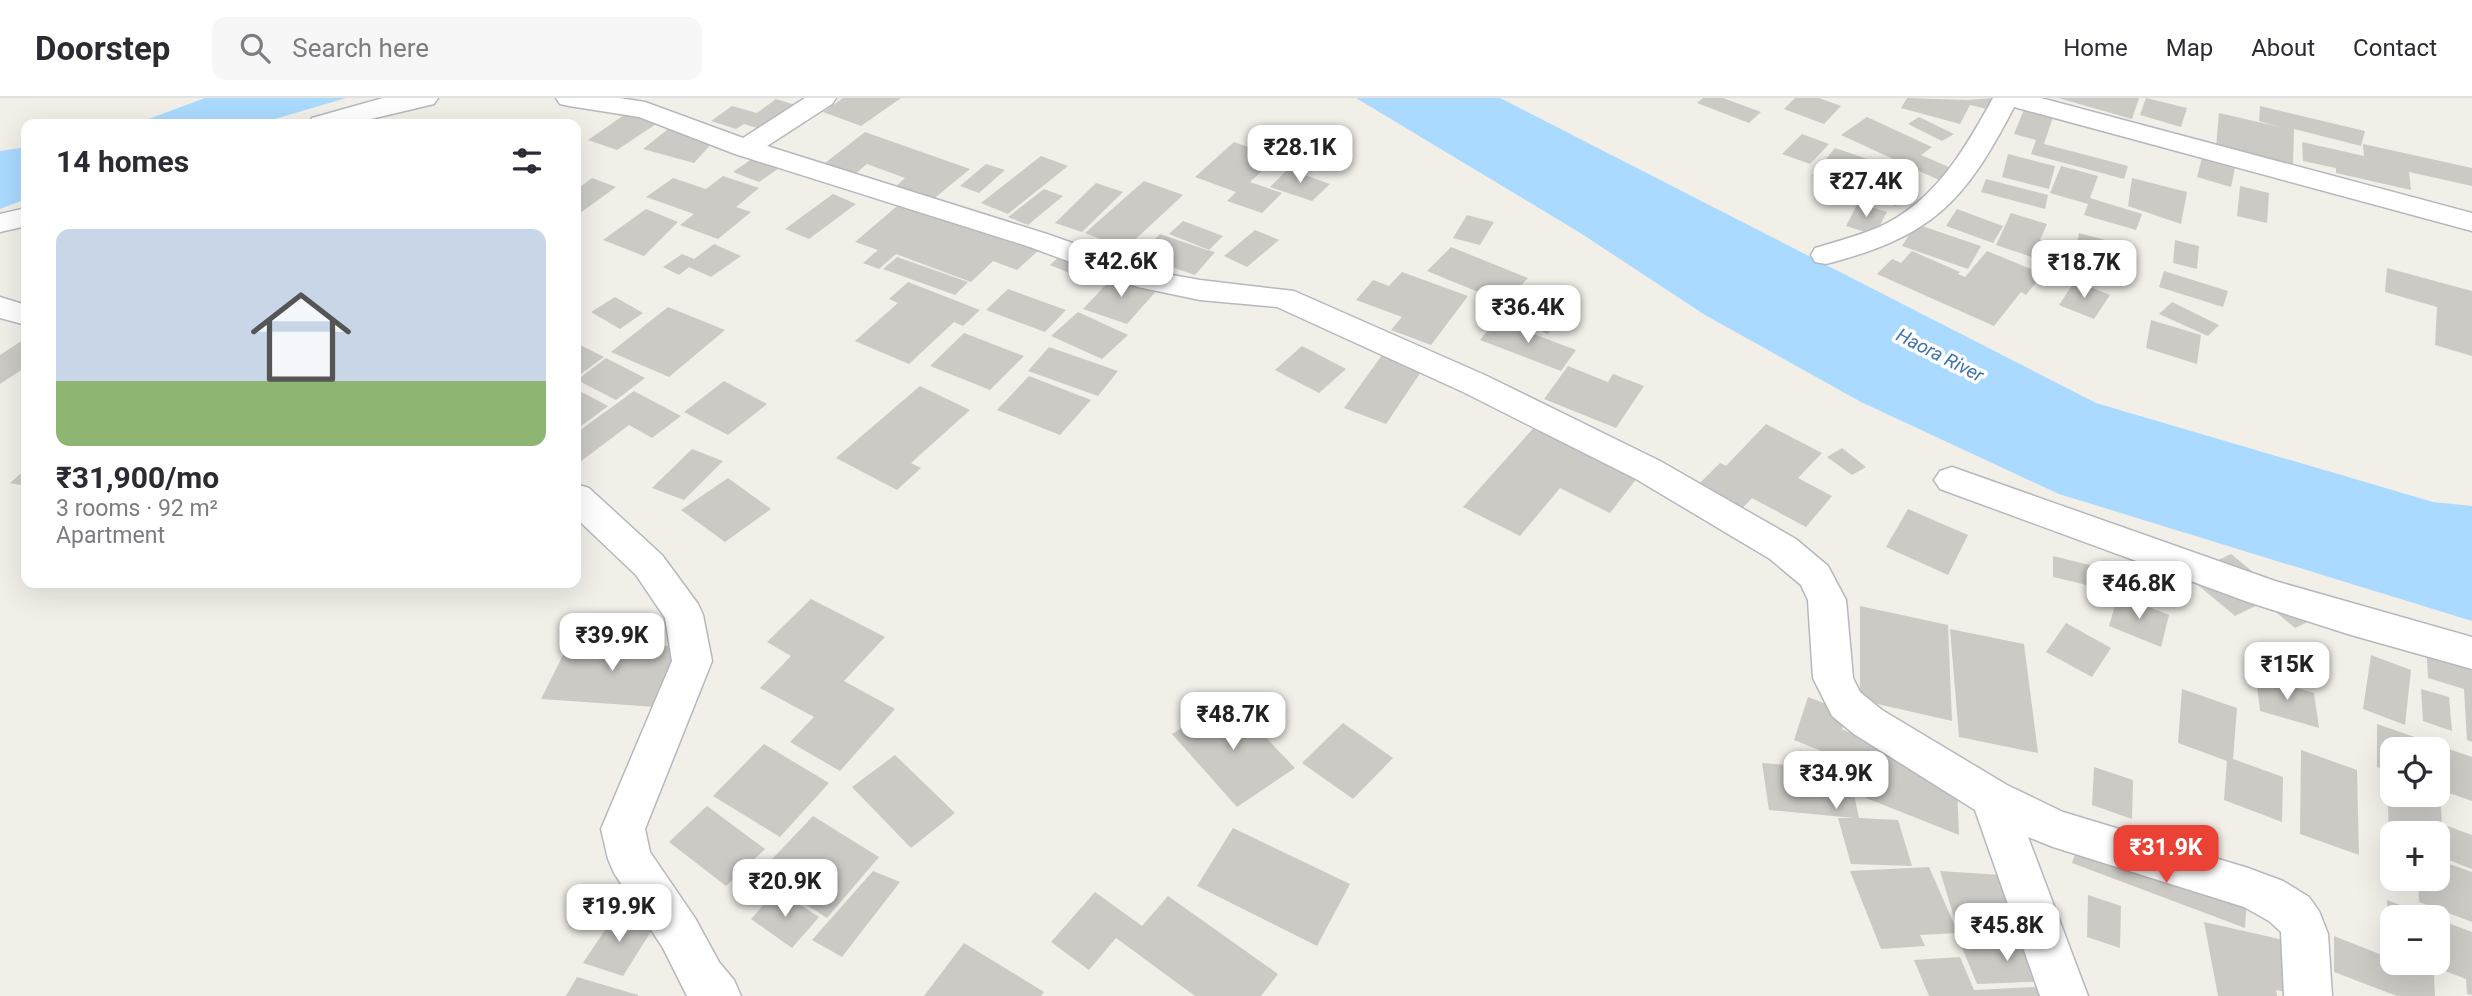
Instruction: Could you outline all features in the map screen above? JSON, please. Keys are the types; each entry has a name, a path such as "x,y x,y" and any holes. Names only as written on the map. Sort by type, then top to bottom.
{"street":[{"path":"339,119 391,104 425,98"},
{"path":"569,98 645,110 746,148 1037,240 1149,279 1199,290 1283,298 1475,384 1648,470 1783,549 1815,576 1827,600 1833,678 1846,704 1868,723 1992,798 2053,828 2230,882 2258,892 2282,905 2300,919 2305,933 2308,996"},
{"path":"746,148 823,98"},
{"path":"1826,254 1889,234 1929,210 1953,187 1978,152 2008,98 2472,222"},
{"path":"0,223 21,217"},
{"path":"0,307 21,313"},
{"path":"1952,480 2059,516 2234,582 2403,635 2472,653"},
{"path":"581,502 649,565 684,615 692,661 624,829 630,859 679,933 702,978 717,996"},
{"path":"1992,798 2064,996"}],"water":[{"path":"205,98 346,98 275,119 148,119"},
{"name":"Haora River","path":"1356,98 1500,98 2096,403 2433,502 2472,506 2472,621 2059,494 1861,402 1705,315 1582,234"},
{"path":"21,148 21,201 0,209 0,151"}],"building":[{"path":"843,98 901,98 861,126 823,112"},
{"path":"1703,98 1723,98 1761,112 1749,123 1697,103"},
{"path":"1795,98 1819,98 1841,106 1824,124 1784,109"},
{"path":"1907,98 1995,98 1991,110 1970,105 1960,124 1901,108"},
{"path":"2058,98 2139,98 2132,119"},
{"path":"2146,98 2187,108 2181,127 2140,115"},
{"path":"776,99 802,107 770,132 744,124 736,129 711,121 732,106 757,113"},
{"path":"2260,106 2365,131 2361,146 2294,129 2293,165 2216,147 2219,113 2280,127 2259,121"},
{"path":"2025,107 2054,114 2044,144 2128,166 2124,179 2031,154 2036,140 2014,134"},
{"path":"627,113 656,124 617,150 588,140"},
{"path":"1867,117 1932,147 1921,155 1958,171 1943,182 1841,135"},
{"path":"1919,117 1954,134 1942,141 1908,124"},
{"path":"673,125 713,142 694,163 643,149"},
{"path":"865,132 970,169 931,201 894,188 905,178 867,164 855,174 825,163"},
{"path":"1802,134 1829,144 1810,164 1782,154"},
{"path":"1234,142 1277,157 1250,182 1282,193 1262,213 1227,201 1236,192 1195,177"},
{"path":"2302,142 2364,156 2363,144 2472,168 2472,186 2409,172 2411,190 2336,173 2336,168 2303,161"},
{"path":"1835,148 1918,176 1896,206 1812,176"},
{"path":"759,154 785,164 759,182 733,172"},
{"path":"2008,154 2055,166 2049,189 2002,177"},
{"path":"2203,154 2236,163 2231,187 2197,177"},
{"path":"1041,156 1068,166 1008,214 981,203"},
{"path":"986,164 1005,170 979,193 960,186"},
{"path":"2061,166 2098,176 2090,198 2142,214 2136,230 2084,215 2088,204 2050,193"},
{"path":"1288,169 1330,184 1312,201 1270,187"},
{"path":"723,176 759,188 736,207 751,212 718,239 680,225 694,214 646,197 673,178 706,189"},
{"path":"592,178 616,187 581,212 581,186"},
{"path":"2132,178 2187,192 2181,224 2128,206"},
{"path":"1986,179 2048,195 2045,209 1981,192"},
{"path":"1144,181 1183,195 1125,249 1085,233"},
{"path":"1096,183 1123,192 1082,232 1055,223"},
{"path":"2240,186 2269,193 2267,223 2237,216"},
{"path":"1044,189 1063,196 1028,225 1008,217"},
{"path":"833,194 856,204 809,239 785,229"},
{"path":"903,201 1039,250 1017,270 993,261 971,282 896,254 879,269 863,263 878,250 855,242"},
{"path":"1858,203 1887,212 1875,235 1846,226"},
{"path":"646,209 678,222 644,256 603,240"},
{"path":"1957,209 2003,226 1993,243 1946,226"},
{"path":"2011,213 2047,224 2040,240 2066,249 2059,266 1996,245"},
{"path":"1467,215 1494,222 1480,245 1453,238"},
{"path":"1183,221 1223,236 1209,250 1169,234"},
{"path":"1916,224 1981,246 1968,269 1902,246"},
{"path":"1255,230 1279,240 1247,267 1224,256"},
{"path":"2079,233 2116,243 2112,263 2075,253"},
{"path":"1160,234 1215,252 1195,275 1139,256"},
{"path":"2175,240 2199,246 2197,269 2173,263"},
{"path":"714,244 741,256 711,277 689,267 679,275 663,267 682,254 694,259"},
{"path":"1451,247 1528,278 1505,303 1427,271"},
{"path":"1912,251 1960,272 1958,274 1965,277 1987,251 2043,274 2026,295 2021,292 1994,326 1877,274 1892,259 1901,263"},
{"path":"1063,253 1106,270 1093,283 1050,265"},
{"path":"897,257 968,282 955,295 883,269"},
{"path":"2387,268 2472,291 2472,356 2435,345 2437,307 2385,292"},
{"path":"2164,271 2228,291 2223,307 2159,287"},
{"path":"1402,272 1468,296 1431,345 1391,330 1402,317 1356,300 1373,280 1389,286"},
{"path":"1115,275 1158,289 1127,324 1083,309"},
{"path":"2075,281 2110,295 2094,319 2059,305"},
{"path":"908,282 980,310 963,326 954,322 909,364 855,341 898,303 889,299"},
{"path":"1008,289 1066,310 1045,332 986,310"},
{"path":"1550,289 1570,301 1554,312 1535,300"},
{"path":"615,297 643,313 620,329 591,312"},
{"path":"1511,302 1558,320 1548,334 1500,316"},
{"path":"2172,302 2219,325 2208,336 2159,314"},
{"path":"668,307 725,330 669,377 611,352"},
{"path":"1078,312 1128,335 1102,359 1051,336"},
{"path":"1496,320 1576,350 1561,371 1480,340"},
{"path":"2151,320 2201,335 2197,364 2146,348"},
{"path":"964,333 1024,356 990,390 930,366"},
{"path":"21,341 21,370 0,384 0,355"},
{"path":"581,346 604,357 581,374"},
{"path":"1302,346 1346,369 1319,393 1275,370"},
{"path":"1049,347 1118,371 1098,396 1028,371"},
{"path":"1382,355 1423,369 1386,424 1344,408"},
{"path":"606,358 645,378 616,400 581,382 581,377"},
{"path":"1568,366 1608,382 1613,374 1644,386 1616,428 1544,399"},
{"path":"1029,376 1091,400 1060,435 997,410"},
{"path":"724,381 767,404 728,435 684,412"},
{"path":"920,386 970,410 911,463 921,468 897,490 836,458"},
{"path":"634,391 681,416 652,438 629,425 581,461 581,429"},
{"path":"581,392 608,406 581,426"},
{"path":"1538,423 1641,473 1610,513 1560,488 1520,536 1463,507"},
{"path":"1766,424 1822,453 1798,478 1832,496 1806,527 1752,498 1740,511 1696,487 1720,463 1726,466"},
{"path":"1842,448 1866,467 1852,475 1827,457"},
{"path":"692,449 723,461 684,500 652,488"},
{"path":"21,473 21,485 10,483"},
{"path":"728,478 771,509 725,542 681,510"},
{"path":"1908,509 1968,535 1948,575 1886,547"},
{"path":"2231,554 2312,620 2295,628 2264,602 2235,616 2186,575"},
{"path":"2053,556 2110,570 2112,591 2053,577"},
{"path":"2118,595 2169,615 2161,647 2109,626"},
{"path":"811,599 885,637 844,681 895,709 840,771 790,742 814,717 760,688 791,656 767,642"},
{"path":"1860,606 1948,625 1952,721 1860,700"},
{"path":"2066,623 2111,648 2092,677 2046,652"},
{"path":"1950,629 2024,644 2038,753 1959,737"},
{"path":"571,639 681,647 656,707 541,699"},
{"path":"2426,644 2472,659 2472,742 2467,740 2464,689 2428,678"},
{"path":"2371,655 2411,670 2405,725 2363,709"},
{"path":"2256,676 2314,693 2319,728 2260,711"},
{"path":"2182,689 2237,708 2233,759 2283,777 2282,822 2224,800 2227,761 2178,743"},
{"path":"2421,689 2449,697 2452,731 2423,721"},
{"path":"1808,697 1847,712 1842,729 1957,785 1959,835 1856,794 1864,768 1794,740"},
{"path":"1228,698 1295,768 1237,807 1172,734"},
{"path":"1343,723 1393,758 1353,799 1302,763"},
{"path":"2377,724 2414,737 2380,737 2380,768 2377,767"},
{"path":"764,744 829,783 780,837 713,796"},
{"path":"2450,749 2472,757 2472,801 2450,793"},
{"path":"2301,750 2357,770 2359,855 2300,834"},
{"path":"895,755 955,813 911,848 852,787"},
{"path":"1762,763 1849,770 1859,818 1898,820 1912,866 1851,864 1838,818 1854,818 1769,810"},
{"path":"2094,767 2133,780 2132,819 2092,805"},
{"path":"707,806 765,849 726,886 669,842"},
{"path":"2388,807 2441,807 2442,821 2388,821"},
{"path":"813,816 879,857 827,918 758,874"},
{"path":"2450,827 2472,835 2472,869 2450,861"},
{"path":"1233,828 1350,884 1317,946 1197,886"},
{"path":"2078,844 2247,898 2245,928 2072,863"},
{"path":"2450,864 2472,872 2472,922 2450,914 2450,905 2427,905 2419,902 2419,891 2450,891"},
{"path":"1929,867 1958,933 1920,935 1925,946 1881,949 1850,871"},
{"path":"873,871 900,882 842,957 812,940"},
{"path":"1940,871 2017,876 2036,931 1957,927"},
{"path":"777,890 819,917 792,948 751,919"},
{"path":"1095,892 1142,926 1168,896 1278,974 1261,996 1195,996 1116,938 1089,970 1051,942"},
{"path":"2088,895 2121,906 2120,948 2087,937"},
{"path":"2387,900 2400,905 2387,905"},
{"path":"617,912 655,925 623,976 583,963"},
{"path":"2204,922 2293,942 2299,995 2276,990 2277,996 2218,996"},
{"path":"2450,924 2472,932 2472,995 2467,994 2466,979 2450,973"},
{"path":"2334,936 2380,954 2380,975 2434,975 2435,996 2397,996 2334,972"},
{"path":"2037,942 2054,981 1977,984 1961,945"},
{"path":"964,943 1044,992 1041,996 924,996"},
{"path":"1960,957 1974,990 2053,986 2058,996 1929,996 1914,960"},
{"path":"577,977 638,995 638,996 566,996"}]}
